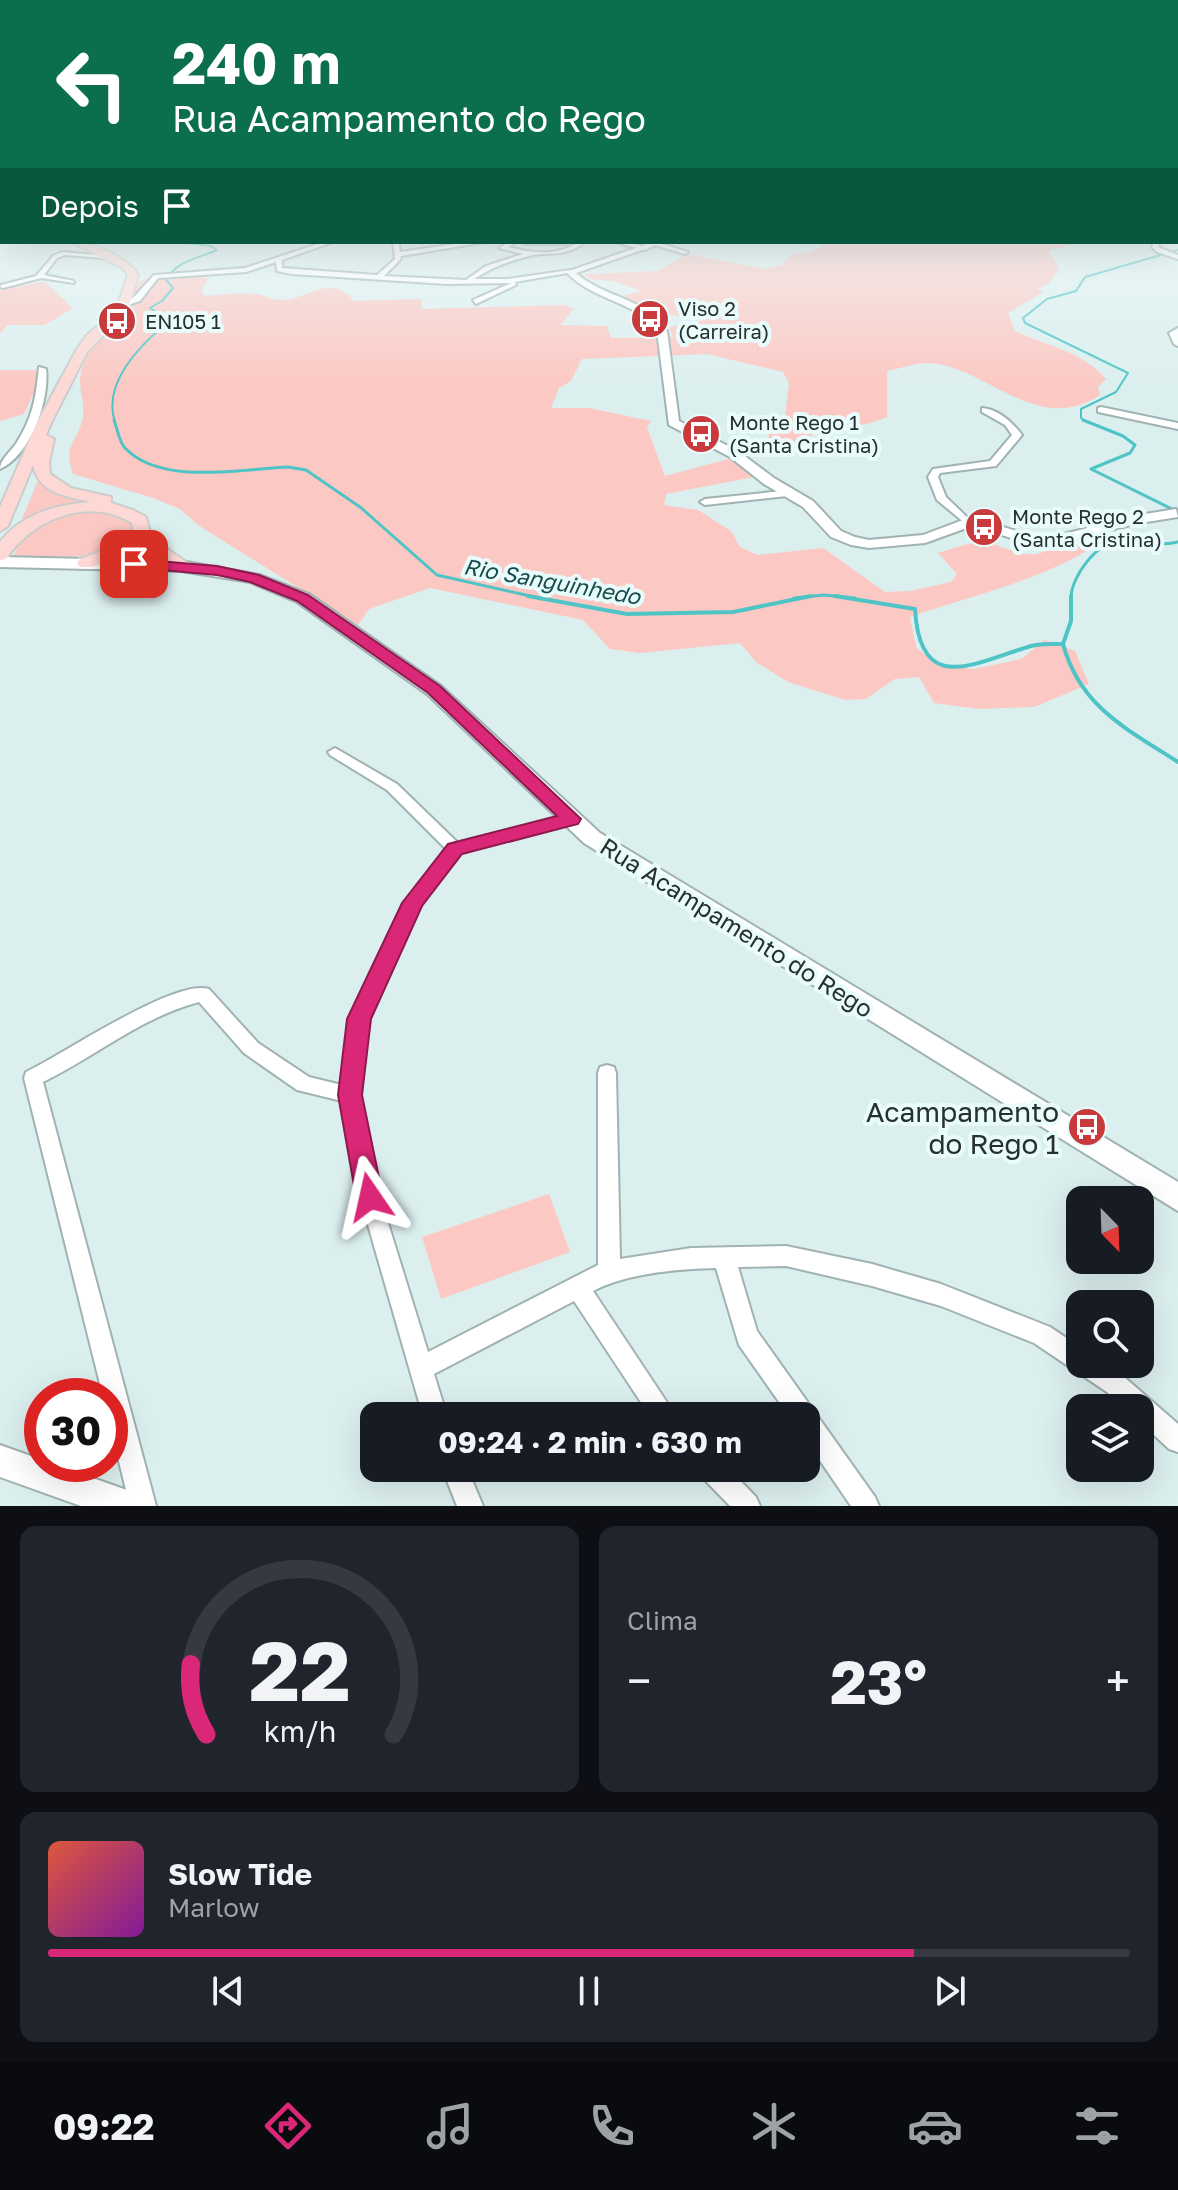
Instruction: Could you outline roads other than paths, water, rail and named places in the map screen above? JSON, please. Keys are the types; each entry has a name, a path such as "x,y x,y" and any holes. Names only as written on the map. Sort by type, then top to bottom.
{"main road":[{"path":"0,526 44,423 91,338 121,312 125,304 133,275 128,267 92,249"},
{"path":"0,554 67,382"},
{"path":"0,562 86,563 133,555 151,542 155,524 146,512 68,492 49,483 41,466 47,435"},
{"path":"0,554 13,536 33,522 63,511 98,507 125,511 140,521 142,533 133,555"},
{"path":"151,542 159,554 181,566"},
{"name":"Rua Acampamento do Rego","path":"133,555 254,578 303,598 434,690 592,838 1178,1198"}],"street":[{"path":"125,304 137,299 156,276 228,274 310,249"},
{"path":"378,278 392,267 399,254 398,249"},
{"path":"399,254 432,249"},
{"path":"508,249 530,254 558,253 565,249"},
{"path":"279,261 279,270 378,278 521,280 570,272 641,249"},
{"path":"677,249 685,252"},
{"path":"1157,249 1178,257"},
{"path":"3,286 40,276 55,257 64,253 105,256"},
{"path":"468,281 488,267 530,254"},
{"path":"570,272 598,293 645,311 658,322 662,331 673,423 734,454 769,481 792,493 808,504 836,534 869,544 925,539 966,521 1019,538 1053,541 1133,520 1177,513"},
{"path":"40,276 72,282"},
{"path":"476,302 521,280"},
{"path":"1178,330 1173,333 1178,344"},
{"path":"0,466 14,458 39,407 45,378 42,369"},
{"path":"966,521 941,498 933,477 936,471 993,464 1017,435 1008,423 985,410"},
{"path":"1101,410 1178,426"},
{"path":"705,502 792,493"},
{"path":"335,752 392,787 455,849"},
{"path":"431,1402 370,1197 350,1095 359,1019 413,903 455,849 571,819"},
{"path":"143,1506 33,1078 55,1069 115,1029 173,1000 203,994 251,1048 304,1084 350,1095"},
{"path":"607,1073 609,1271"},
{"path":"421,1368 609,1271 691,1258 724,1257 786,1256 913,1287 1042,1335 1066,1351"},
{"path":"724,1257 747,1337 794,1402"},
{"path":"577,1286 655,1402"},
{"path":"1106,1378 1178,1440"},
{"path":"820,1440 866,1506"},
{"path":"0,1461 126,1506"},
{"path":"460,1482 470,1506"},
{"path":"724,1482 747,1506"}],"waterway":[{"name":"Rio Sanguinhedo","path":"115,422 112,408 118,380 145,343 166,324 164,318 150,308 162,301 173,288 166,280 182,264 216,249"},
{"path":"1086,421 1081,418 1081,409 1116,392 1128,373 1025,323 1023,318 1047,299 1076,291 1085,277 1178,250"},
{"name":"Rio Sanguinhedo","path":"114,420 125,448 140,460 159,467 202,472 288,467 306,470 360,507 437,575 539,598"},
{"path":"1086,421 1123,436 1135,445 1130,453 1091,469 1178,512"},
{"path":"1071,598 1081,570 1103,546 1121,540 1164,544 1178,542"},
{"name":"Rio Sanguinhedo","path":"528,596 539,598"},
{"name":"Rio Sanguinhedo","path":"808,597 836,596"},
{"name":"Rio Sanguinhedo","path":"836,596 855,598"},
{"name":"Rio Sanguinhedo","path":"836,596 915,609 919,637 927,655 939,664 954,667 971,665 1035,645 1063,644"},
{"name":"Rio Sanguinhedo","path":"539,598 627,614 733,612 808,597"},
{"name":"Rio Sanguinhedo","path":"794,598 808,597"},
{"path":"1063,644 1071,621 1071,598"},
{"name":"Rio Sanguinhedo","path":"1063,644 1071,666 1093,700 1124,727 1178,762"}],"place":[{"name":"Viso 2 (Carreira)","path":"650,319"},
{"name":"EN105 1","path":"117,321"},
{"name":"Monte Rego 1 (Santa Cristina)","path":"701,434"},
{"name":"Monte Rego 2 (Santa Cristina)","path":"984,527"},
{"name":"Acampamento do Rego 1","path":"1087,1127"}]}
